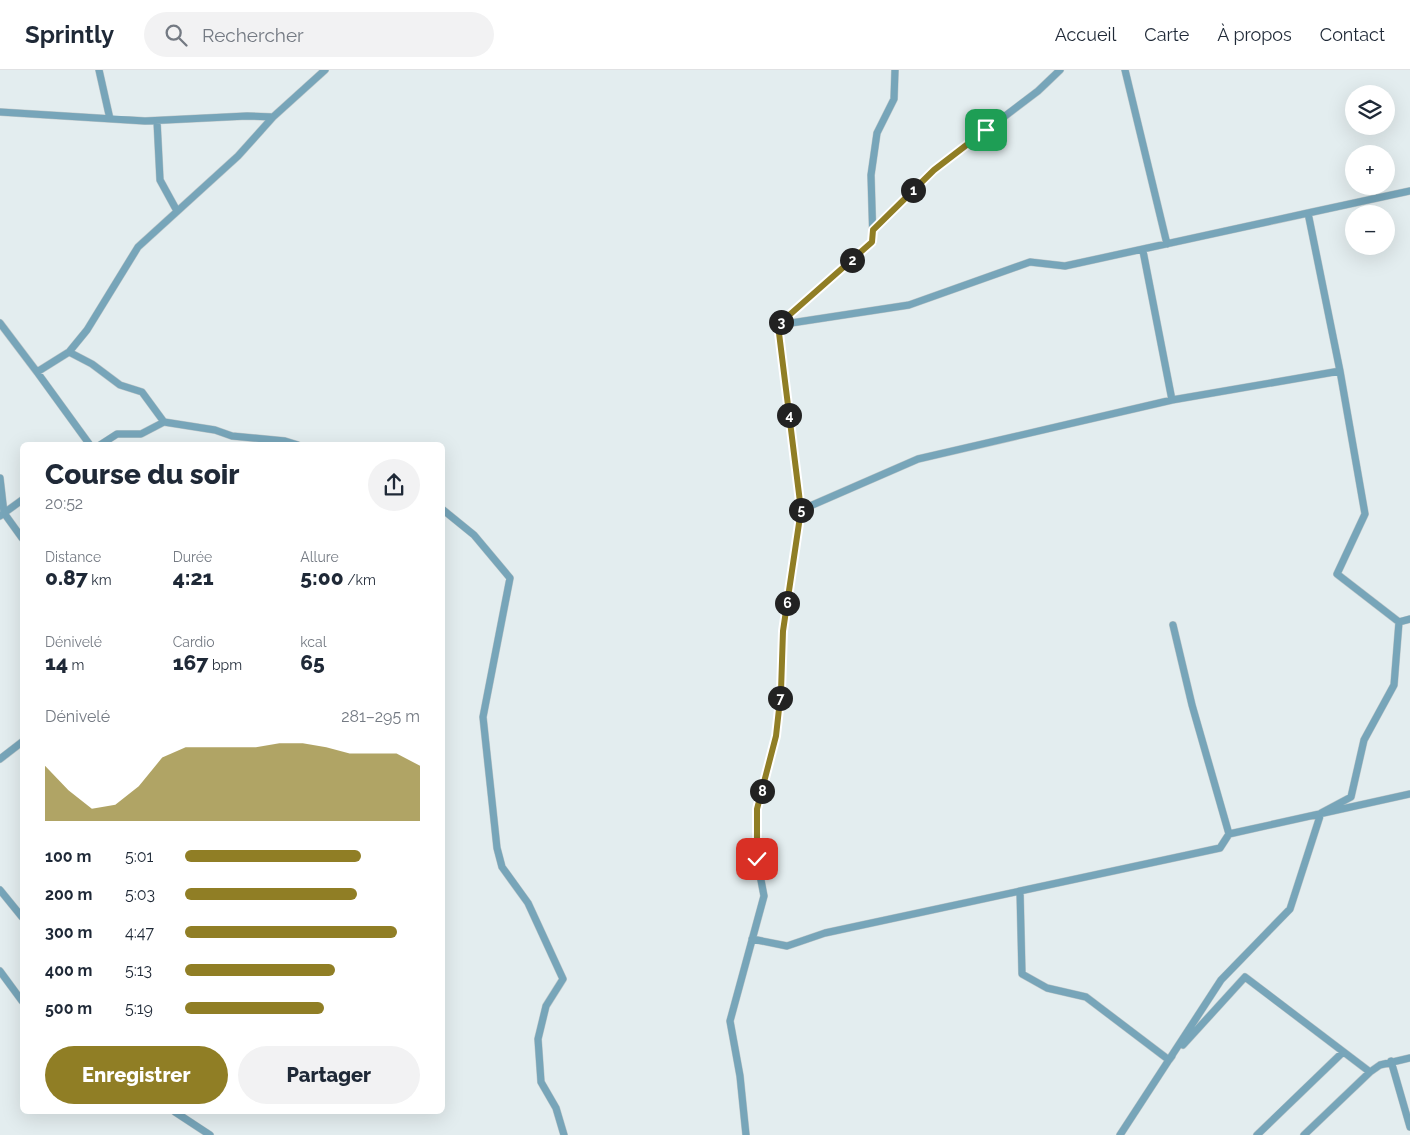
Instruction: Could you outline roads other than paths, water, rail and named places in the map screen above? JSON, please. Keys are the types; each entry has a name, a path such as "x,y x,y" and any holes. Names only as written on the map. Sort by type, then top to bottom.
{"street":[{"path":"99,70 110,119"},
{"path":"37,372 69,352 86,330 138,247 238,156 273,117 325,70"},
{"path":"778,325 872,242 872,167 876,133 894,99 895,70"},
{"path":"873,230 934,170 1038,91 1060,70"},
{"path":"1125,70 1167,244"},
{"path":"0,112 158,121 247,116 273,117"},
{"path":"158,121 160,180 178,211"},
{"path":"778,325 909,305 1030,262 1065,266 1410,191"},
{"path":"1308,213 1340,371 1365,514 1337,574 1399,622"},
{"path":"1143,250 1172,400"},
{"path":"0,324 88,442"},
{"path":"746,1135 740,1076 730,1021 764,896 757,859 757,809 776,736 781,691 783,631 801,510 778,325"},
{"path":"69,352 92,364 120,385 142,392 164,422"},
{"path":"801,510 918,459 1172,400 1340,371"},
{"path":"105,442 117,434 141,434 164,422 215,430 232,436 288,442"},
{"path":"0,478 2,514 20,536"},
{"path":"2,514 20,501"},
{"path":"445,511 474,535 510,578 482,729 496,848 502,867 528,903 563,979 546,1006 538,1039 541,1082 556,1108 564,1135"},
{"path":"1399,622 1410,619"},
{"path":"1120,1135 1221,980 1290,909 1321,813 1351,797 1364,740 1394,685 1399,622"},
{"path":"1173,625 1192,705 1229,834"},
{"path":"0,759 20,744"},
{"path":"752,940 787,946 825,933 1220,848 1229,834 1410,794"},
{"path":"0,890 20,915"},
{"path":"1020,891 1022,974 1047,988 1086,997 1169,1060"},
{"path":"0,971 20,999"},
{"path":"1169,1060 1245,977 1342,1053 1370,1072"},
{"path":"1257,1135 1342,1053"},
{"path":"1304,1135 1370,1072 1392,1061 1410,1058"},
{"path":"1392,1061 1410,1127"},
{"path":"178,1114 210,1135"}]}
